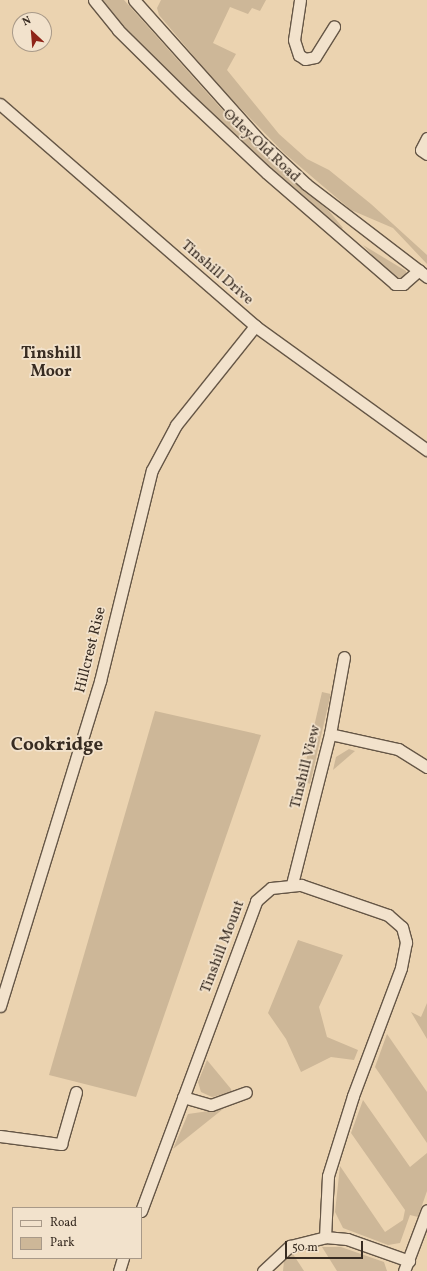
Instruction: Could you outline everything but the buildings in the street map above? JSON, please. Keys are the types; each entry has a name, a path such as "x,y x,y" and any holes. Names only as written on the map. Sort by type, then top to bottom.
{"street":[{"name":"Otley Old Road","path":"94,0 118,30 196,106 395,284 403,284 423,273 306,184 266,148 140,2"},
{"path":"300,0 294,40 299,55 305,59 315,57 334,26"},
{"name":"Tinshill Drive","path":"0,104 255,326 427,450"},
{"path":"427,138 421,150 427,154"},
{"name":"Hillcrest Rise","path":"0,1006 100,682 152,470 176,425 255,326"},
{"name":"Tinshill View","path":"292,884 330,734 344,657"},
{"path":"330,734 398,749 427,767"},
{"name":"Tinshill Mount","path":"142,1208 256,901 271,888 292,884 388,915 402,927 406,942 401,968 353,1096 328,1176 325,1237"},
{"path":"0,1136 61,1144 76,1092"},
{"path":"183,1097 211,1105 246,1092"},
{"path":"265,1271 290,1246 325,1237 347,1239 406,1266 427,1210"},
{"path":"119,1271 124,1259"}],"green space":[{"path":"99,0 124,0 260,152 329,211 343,228 340,230 256,157 121,27"},
{"path":"161,0 266,0 260,11 252,8 248,14 230,7 213,43 236,54 227,70 279,134 307,159 329,170 371,204 427,255 427,264 393,228 351,210 284,153 218,85 159,15 157,8"},
{"path":"363,245 406,271 406,278 395,280"},
{"path":"322,692 331,694 310,784 301,782"},
{"path":"155,711 261,735 136,1097 49,1075"},
{"path":"349,749 355,751 333,770 336,757"},
{"path":"298,940 343,955 319,1007 327,1037 358,1050 354,1060 331,1057 301,1072 286,1039 268,1013"},
{"path":"427,1003 427,1039 411,1012 421,1017"},
{"path":"387,1034 427,1092 427,1143 375,1067"},
{"path":"207,1060 232,1092 212,1097 201,1092 198,1082"},
{"path":"363,1100 410,1167 427,1153 427,1191 418,1217 410,1215 400,1243 388,1245 343,1228 335,1212 340,1166 385,1232 403,1220 405,1210 351,1133"},
{"path":"223,1109 173,1149 188,1114"},
{"path":"322,1247 341,1247 384,1262 387,1271 337,1271"},
{"path":"293,1254 304,1271 283,1271 284,1261"}],"district":[{"name":"Tinshill Moor","path":"51,363"},
{"name":"Cookridge","path":"57,746"}]}
